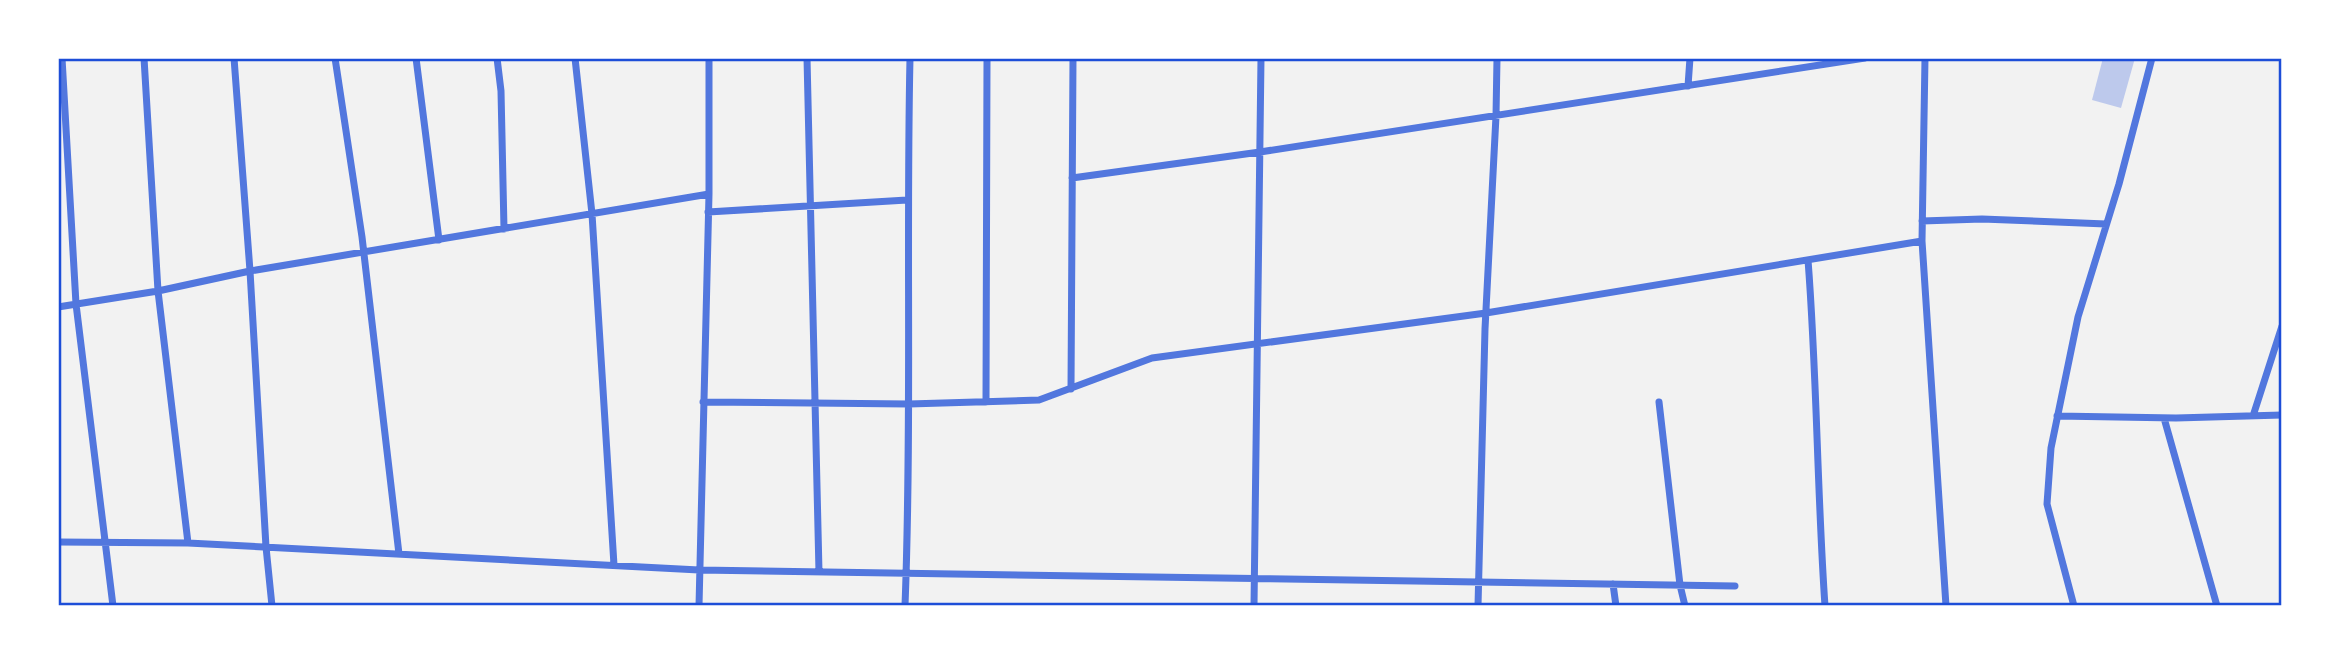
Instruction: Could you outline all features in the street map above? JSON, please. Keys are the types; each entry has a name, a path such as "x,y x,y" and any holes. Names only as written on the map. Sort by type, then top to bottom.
{"street":[{"path":"62,58 76,304 113,606"},
{"path":"144,58 158,291 188,544"},
{"path":"234,58 272,606"},
{"path":"335,58 364,253 400,554"},
{"path":"416,58 439,240"},
{"path":"497,58 501,91 504,229"},
{"path":"575,58 592,214 614,565"},
{"path":"699,606 709,194 709,58"},
{"path":"807,58 819,572"},
{"path":"905,606 909,404 907,200 910,58"},
{"path":"986,402 987,58"},
{"path":"1071,388 1073,58"},
{"path":"1254,606 1261,58"},
{"path":"1478,606 1486,313 1497,58"},
{"path":"1688,86 1690,58"},
{"path":"1072,178 1259,152 1864,58"},
{"path":"1925,58 1922,242 1946,606"},
{"path":"2074,606 2047,504 2051,448 2078,317 2152,58"},
{"path":"58,307 158,291 250,271 709,194"},
{"path":"708,212 907,200"},
{"path":"1922,221 1982,219 2106,224"},
{"path":"703,402 909,404 1039,400 1152,358 1486,313 1922,242"},
{"path":"1808,260 1815,347 1825,606"},
{"path":"2253,416 2282,326"},
{"path":"1659,402 1680,585 1685,606"},
{"path":"2057,415 2164,418 2282,415"},
{"path":"2164,418 2217,606"},
{"path":"58,542 266,547 699,570 1735,586"},
{"path":"1613,584 1615,606"}],"building":[{"path":"2103,58 2135,58 2121,108 2092,100"}]}
